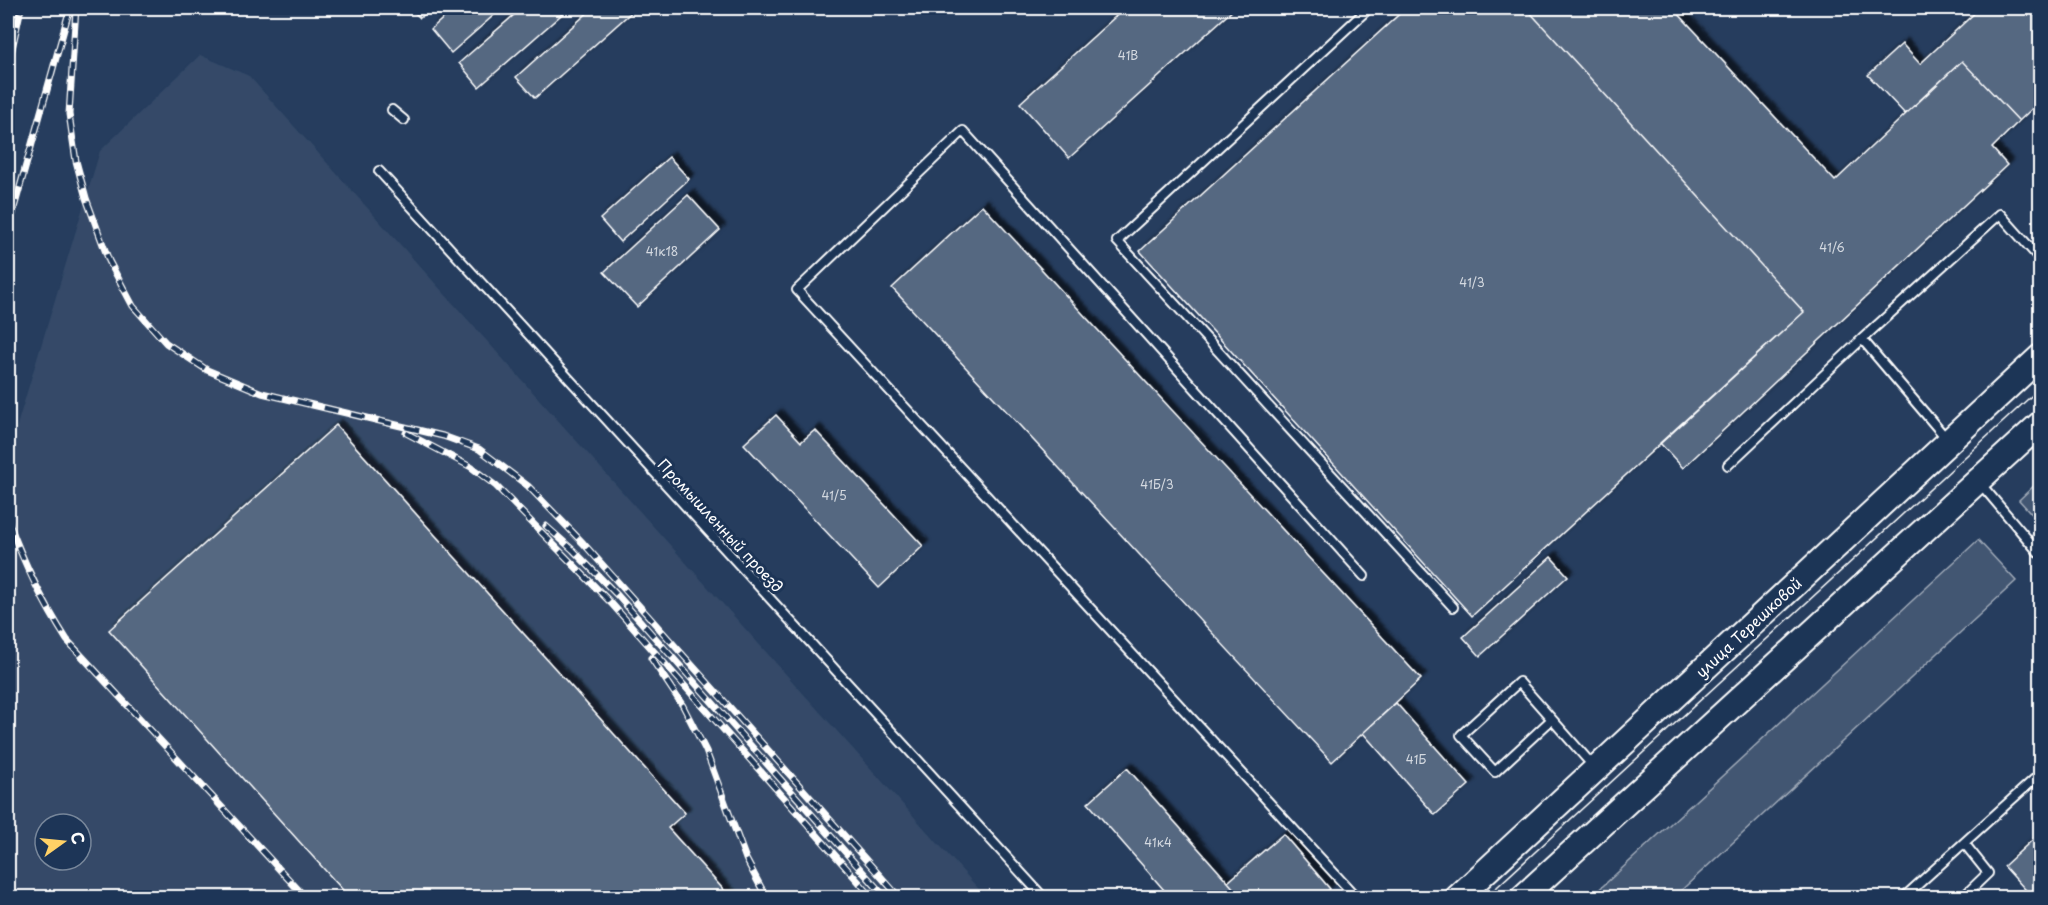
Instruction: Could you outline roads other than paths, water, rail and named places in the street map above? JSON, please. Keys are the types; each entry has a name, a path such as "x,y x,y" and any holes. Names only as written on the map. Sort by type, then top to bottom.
{"main road":[{"name":"улица Терешковой","path":"1457,897 2040,357"},
{"path":"1522,897 2040,424"}],"lane":[{"path":"1369,8 1117,241 1453,607"},
{"path":"392,111 404,120"},
{"path":"1357,897 797,290 963,131 1364,576"},
{"name":"Промышленный проезд","path":"379,171 1044,897"},
{"path":"1728,465 2000,214 2040,260"},
{"path":"1862,339 1949,441"},
{"path":"1978,481 2040,554"},
{"path":"1551,720 1495,772 1461,735 1519,682 1595,768"},
{"path":"1903,897 2040,774"},
{"path":"1962,897 1988,873 1964,843"}],"tram line":[{"path":"1485,898 2040,388"}],"railway":[{"path":"8,67 21,8"},
{"path":"8,242 14,208 70,8"},
{"path":"76,8 69,114 76,161 86,198 109,261 133,306 166,343 207,370 262,393 443,436 479,449 528,486 583,543 900,898"},
{"path":"406,433 471,467 496,486 611,603 873,898"},
{"path":"8,520 34,582 67,640 306,898"},
{"path":"546,526 618,596 886,898"},
{"path":"651,658 683,706 706,751 746,859 765,895"}]}
